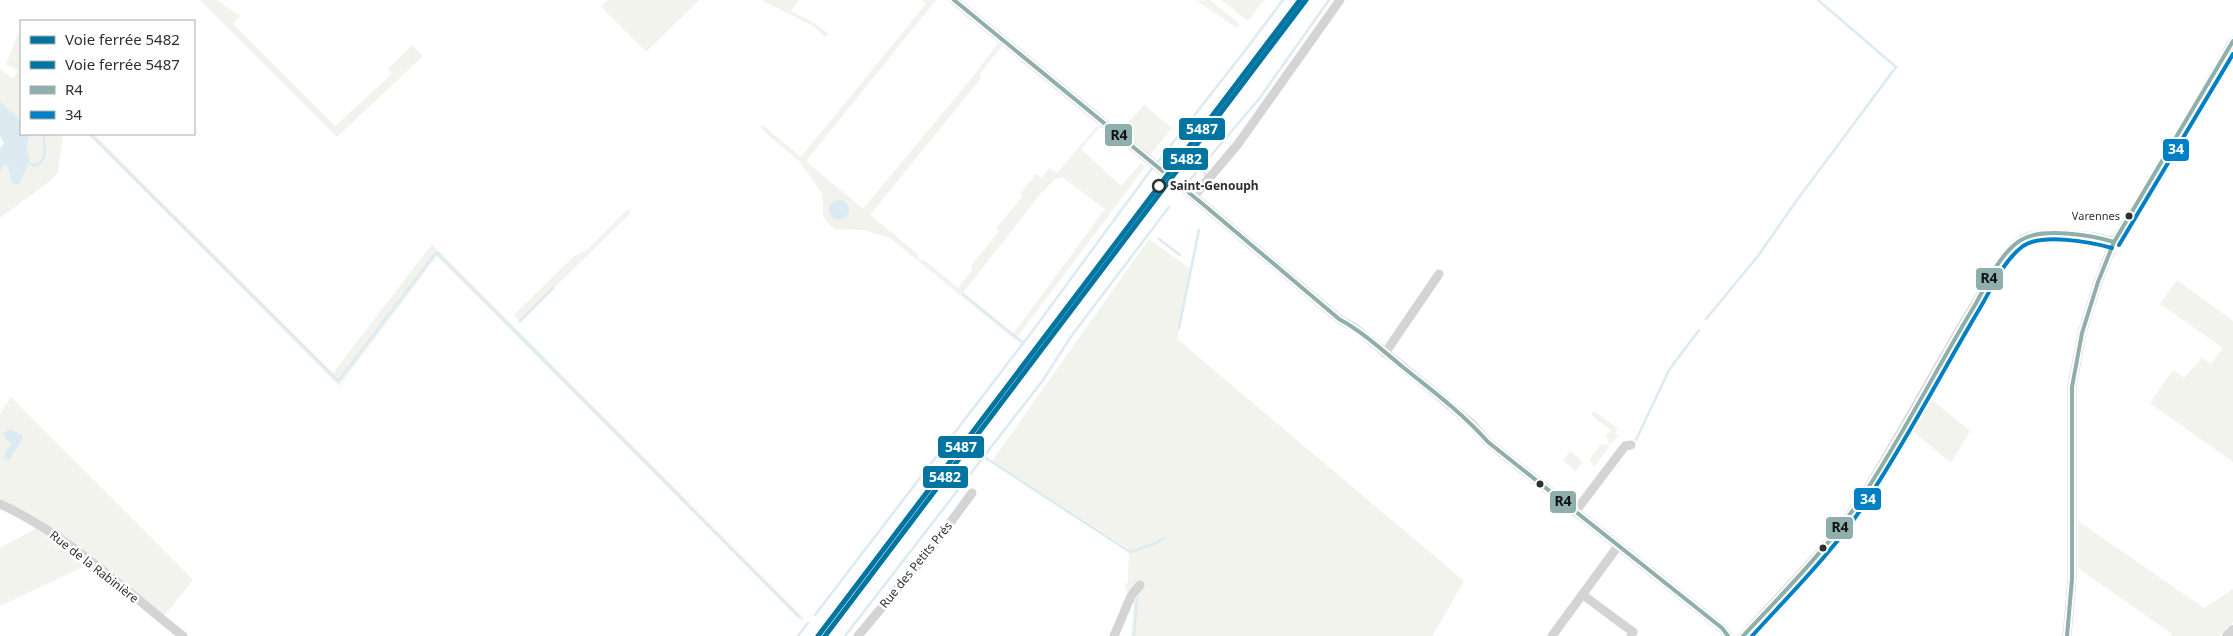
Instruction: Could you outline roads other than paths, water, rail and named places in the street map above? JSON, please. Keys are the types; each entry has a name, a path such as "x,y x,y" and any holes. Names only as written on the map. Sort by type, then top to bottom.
{"street":[{"path":"954,0 1194,196 1339,319 1355,328 1468,420 1488,442 1722,628 1728,636"},
{"path":"1194,196 1238,144 1340,0"},
{"path":"2067,636 2072,579 2072,386 2082,333 2098,282 2114,242 2233,41"},
{"path":"1743,636 1822,548 1862,496 1954,337 1996,270 2016,244 2033,234 2042,233 2114,242"},
{"path":"1385,353 1439,274"},
{"path":"1575,512 1625,446 1631,445"},
{"name":"Rue des Petits Prés","path":"858,636 930,550 972,493"},
{"name":"Rue de la Rabinière","path":"0,504 34,522 72,548 183,636"},
{"path":"1552,636 1618,546"},
{"path":"1114,636 1131,596 1140,585"},
{"path":"1583,595 1633,632 1631,636"},
{"path":"2227,636 2233,630"}],"waterway":[{"path":"1157,163 1283,0"},
{"path":"1188,182 1259,99 1329,0"},
{"path":"1706,319 1758,256 1797,200 1896,67 1818,0"},
{"path":"28,162 34,166 42,160 45,152 44,135"},
{"path":"91,135 337,380 340,379 437,253 799,617"},
{"path":"1202,163 1206,178"},
{"path":"815,615 1034,329 1153,167"},
{"path":"845,636 1043,380 1072,335 1169,207"},
{"path":"1179,328 1199,230"},
{"path":"1159,239 1180,255"},
{"path":"520,321 553,288"},
{"path":"963,294 1023,343"},
{"path":"1636,440 1669,370 1699,330"},
{"path":"983,456 990,461"},
{"path":"992,462 1130,552 1154,544 1164,538"},
{"path":"1134,636 1137,599"},
{"path":"798,636 808,623"}],"rail line":[{"name":"5487","path":"818,636 1300,0"},
{"name":"5482","path":"825,636 1306,0"}],"place":[{"name":"Saint-Genouph","path":"1159,186"},
{"name":"Varennes","path":"2129,216"}]}
